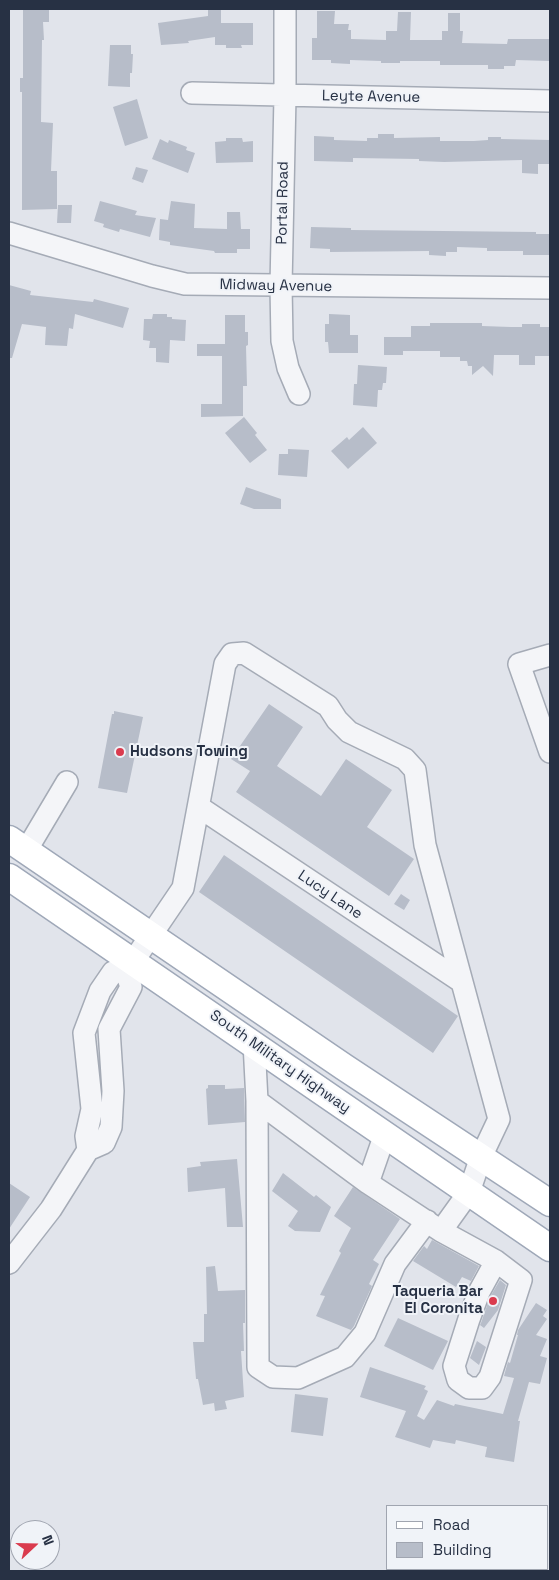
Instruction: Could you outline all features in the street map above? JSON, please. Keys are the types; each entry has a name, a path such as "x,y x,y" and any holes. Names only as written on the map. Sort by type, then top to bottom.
{"main road":[{"name":"South Military Highway","path":"18,845 550,1204"},
{"name":"South Military Highway","path":"9,877 130,967 254,1044 550,1248"},
{"path":"468,1192 550,1263"}],"street":[{"name":"Portal Road","path":"285,9 282,341 288,368 299,394"},
{"name":"Leyte Avenue","path":"192,93 550,101"},
{"name":"Midway Avenue","path":"9,233 152,276 185,284 550,288"},
{"path":"9,1263 51,1209 88,1150 86,1136 92,1109 84,1033 100,991 113,972 130,967 183,888 225,664 232,654 244,652 328,706 337,720 349,732 405,759 415,770 425,845 499,1119 481,1157 468,1192 394,1264 365,1332 344,1357 298,1378 273,1377 258,1367 257,1101 254,1044"},
{"path":"550,655 519,664 550,752"},
{"path":"18,845 67,782"},
{"name":"Lucy Lane","path":"199,807 462,982"},
{"path":"257,1101 368,1183 434,1226 496,1261 521,1280 490,1377 482,1388 469,1388 458,1380 454,1366 468,1318 496,1261"},
{"path":"368,1183 385,1134"}],"building":[{"path":"23,9 49,9 49,22 43,22 41,122 53,123 51,171 57,171 57,209 22,210 22,92 20,92 20,78 23,78"},
{"path":"208,9 221,9 221,23 253,23 253,45 241,45 242,48 226,48 226,45 215,45 215,37 188,41 189,43 161,45 158,23 208,16"},
{"path":"317,11 335,11 334,24 349,24 348,30 351,30 351,39 386,40 386,31 397,31 398,12 411,12 410,40 442,40 442,31 448,31 448,13 460,13 460,31 463,31 462,43 507,44 508,39 550,39 550,61 516,60 515,66 504,66 504,69 488,69 488,65 440,65 440,61 381,63 381,61 350,60 350,64 331,63 331,60 312,60 312,38 317,38"},
{"path":"110,45 131,45 131,54 133,54 130,87 108,86"},
{"path":"137,99 148,138 125,146 113,107"},
{"path":"378,134 394,134 394,138 440,137 440,141 488,140 488,137 550,140 550,164 538,164 538,174 522,173 522,160 444,162 419,161 419,159 353,158 353,162 314,161 314,136 334,137 334,140 367,141 367,138 378,138"},
{"path":"226,138 242,138 243,142 253,141 253,162 216,163 215,142 226,141"},
{"path":"160,139 168,143 169,140 187,147 186,150 195,153 188,173 152,159"},
{"path":"136,167 148,170 143,183 132,179"},
{"path":"100,201 137,211 135,215 156,218 150,237 120,229 119,232 103,227 104,224 94,221"},
{"path":"171,201 195,204 194,228 227,229 227,212 240,212 241,229 250,229 250,249 237,249 237,253 215,253 214,251 170,245 170,242 159,240 160,219 168,220"},
{"path":"58,205 72,205 71,223 57,223"},
{"path":"311,227 351,228 351,230 536,232 536,234 550,234 550,255 523,255 523,251 487,251 487,248 457,247 457,252 446,252 446,256 429,255 429,251 330,252 330,249 310,248"},
{"path":"9,285 31,291 30,295 93,302 94,299 129,308 123,328 75,314 73,329 69,328 67,346 45,345 46,327 22,324 12,358 9,358"},
{"path":"153,314 167,314 167,317 172,317 172,319 186,320 185,341 170,340 169,363 156,362 156,348 149,348 150,341 143,340 144,319 152,319"},
{"path":"329,314 350,315 350,335 358,335 358,353 329,353 328,342 325,342 325,324 329,324"},
{"path":"225,315 245,315 245,332 248,332 248,345 246,346 247,386 243,386 243,416 201,417 201,404 222,404 222,356 197,356 197,344 225,344"},
{"path":"430,323 482,323 482,326 511,327 522,327 522,324 540,324 540,327 550,327 550,356 535,356 535,365 519,365 519,355 494,355 493,376 483,366 472,375 472,366 468,366 467,361 460,361 460,357 440,357 440,351 403,351 403,355 384,355 384,337 411,337 411,326 430,326"},
{"path":"358,365 387,367 386,383 383,383 382,390 378,390 377,407 353,405 354,384 357,384"},
{"path":"244,417 257,433 255,435 267,450 250,463 225,433"},
{"path":"363,427 377,443 348,469 331,451 347,437 349,440"},
{"path":"288,449 309,450 307,477 278,475 279,454 288,454"},
{"path":"246,487 281,499 281,509 254,509 240,504"},
{"path":"269,704 303,727 277,766 321,796 346,759 392,790 367,827 414,859 389,896 236,792 250,771 231,759"},
{"name":"Hudsons Towing","path":"114,711 143,717 127,793 98,788"},
{"path":"224,855 458,1016 433,1053 199,892"},
{"path":"401,894 410,900 404,910 394,904"},
{"path":"208,1085 225,1085 225,1089 244,1088 245,1122 208,1125 206,1089"},
{"path":"237,1159 243,1227 227,1227 225,1188 188,1192 187,1168 201,1166 200,1162"},
{"path":"283,1173 314,1197 316,1195 331,1207 320,1232 295,1231 288,1226 298,1211 272,1191"},
{"path":"9,1183 30,1197 9,1229"},
{"path":"353,1187 400,1219 373,1260 379,1264 369,1284 372,1286 351,1330 316,1316 325,1296 320,1295 351,1228 334,1216"},
{"path":"432,1240 479,1266 471,1281 462,1277 456,1287 413,1261 424,1246 427,1249"},
{"path":"215,1266 218,1291 245,1290 245,1323 243,1323 244,1351 241,1351 244,1397 225,1401 227,1409 215,1411 214,1403 203,1405 198,1379 196,1379 193,1342 204,1342 204,1314 207,1314 206,1267"},
{"path":"500,1280 506,1285 498,1310 484,1328 480,1325 490,1297"},
{"path":"536,1303 547,1310 543,1316 547,1319 536,1335 547,1339 540,1356 547,1358 540,1384 529,1382 518,1421 520,1421 514,1462 485,1457 487,1447 456,1440 455,1444 433,1440 430,1448 395,1437 406,1411 360,1397 370,1367 426,1386 424,1389 428,1391 417,1416 424,1420 437,1400 454,1406 455,1404 503,1414 514,1378 504,1376 507,1365 508,1362 510,1363 518,1330"},
{"path":"398,1318 448,1341 433,1370 384,1346"},
{"path":"477,1341 486,1347 479,1365 470,1358"},
{"path":"295,1394 328,1398 323,1436 291,1432"}],"place":[{"name":"Hudsons Towing","path":"120,752"},
{"name":"Taqueria Bar El Coronita","path":"493,1301"}]}
